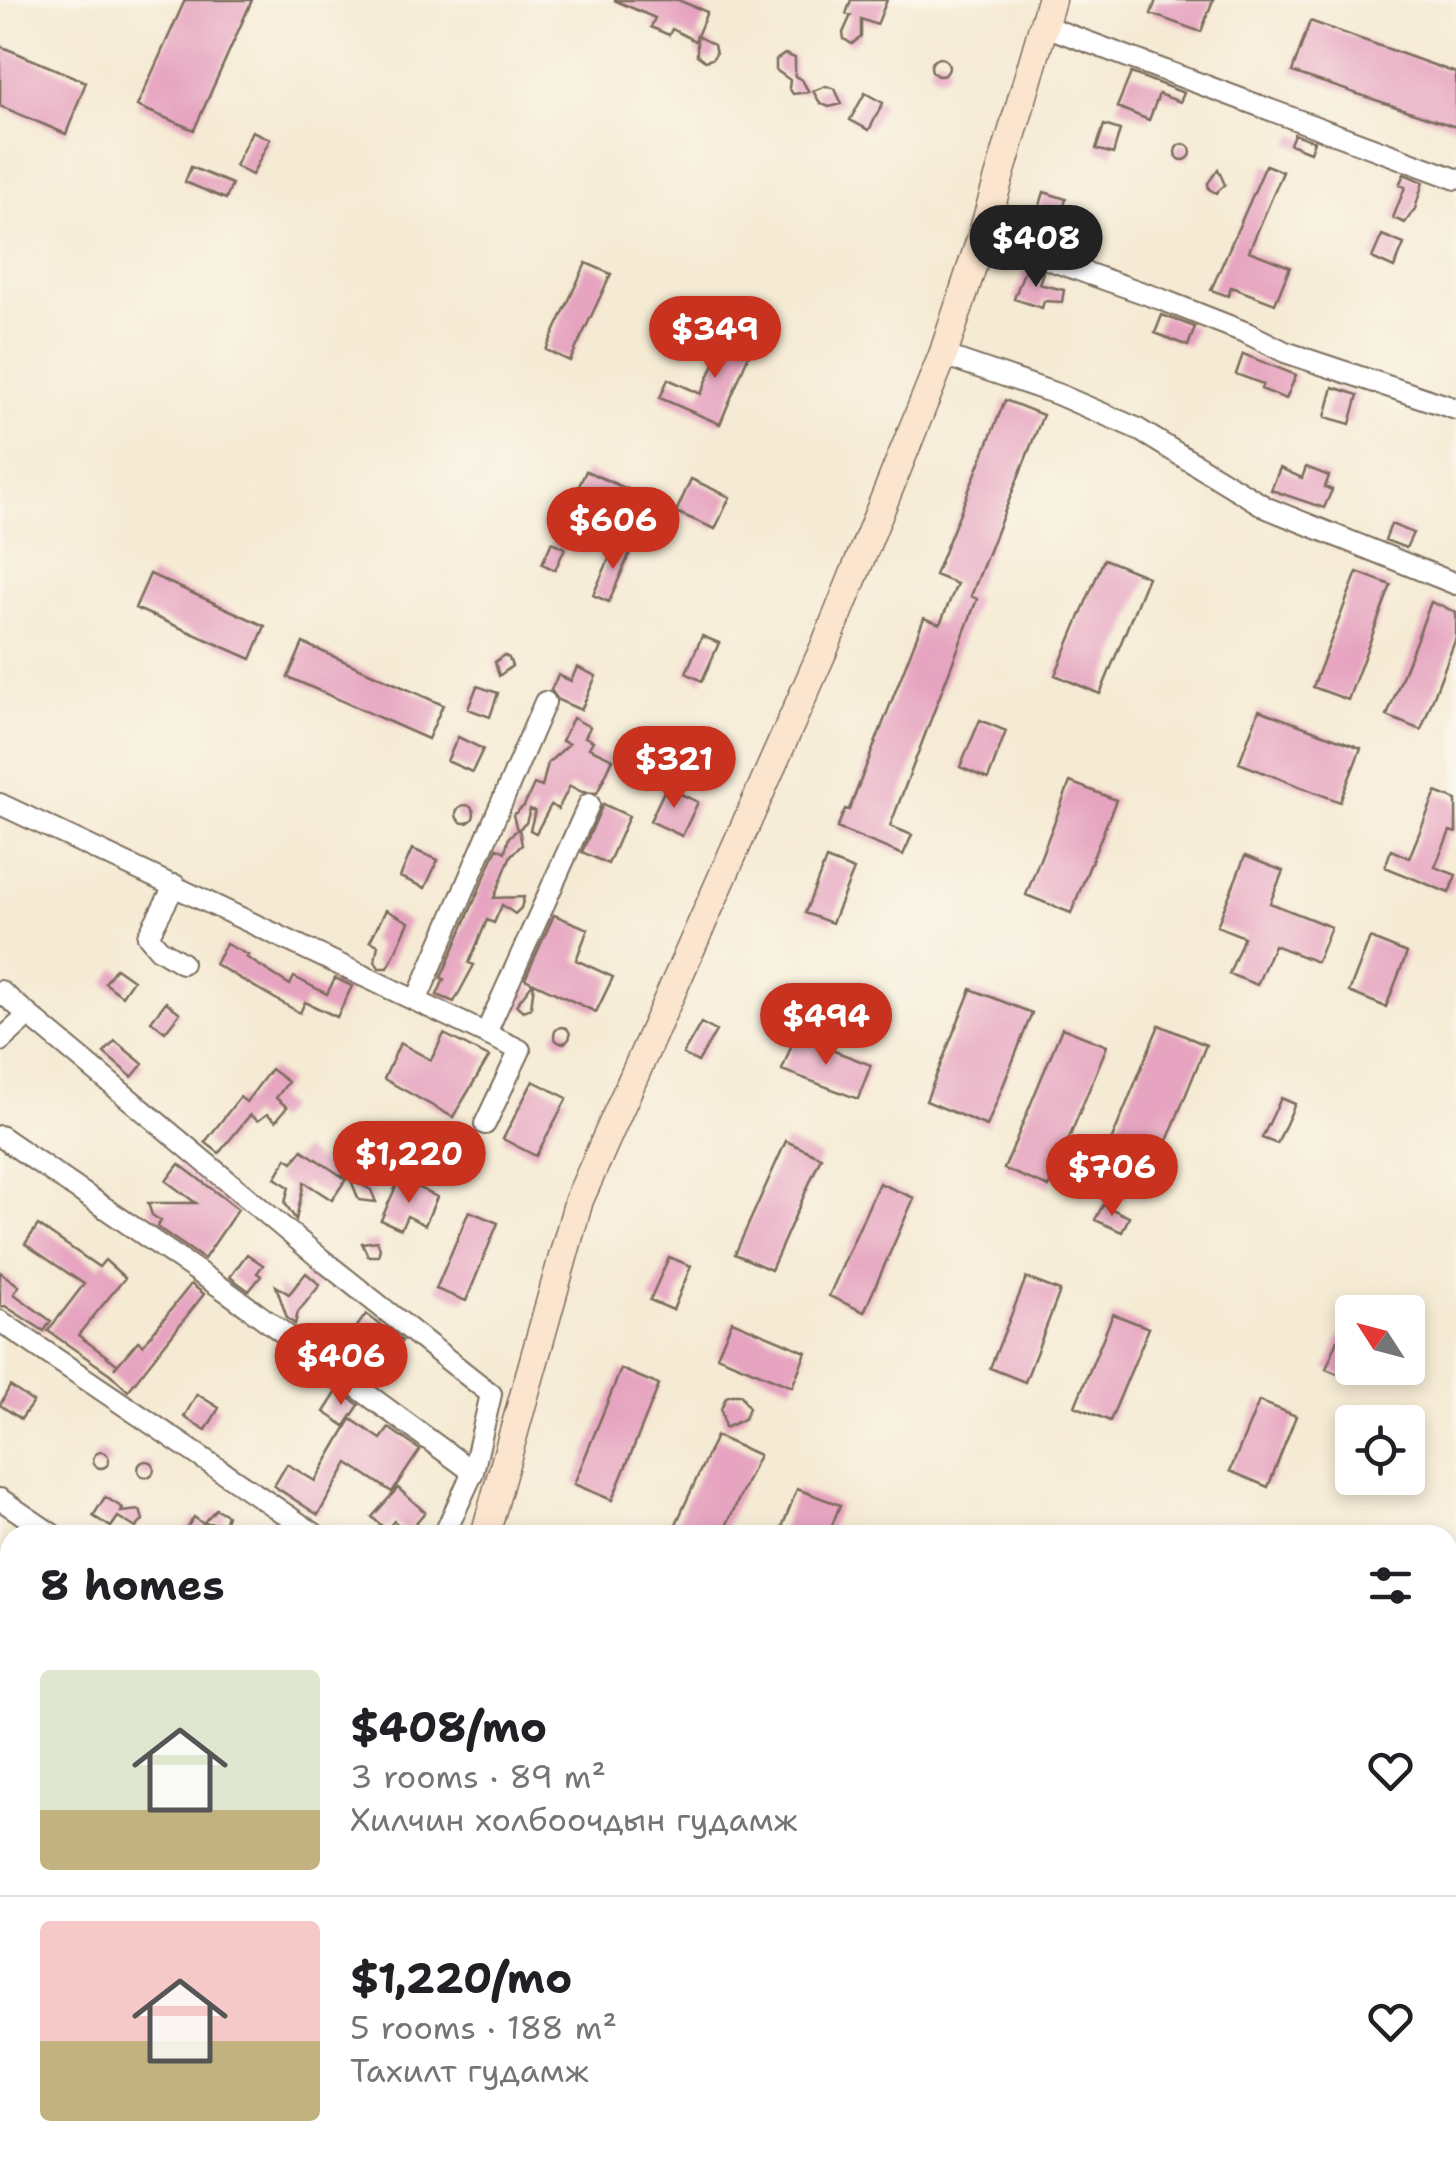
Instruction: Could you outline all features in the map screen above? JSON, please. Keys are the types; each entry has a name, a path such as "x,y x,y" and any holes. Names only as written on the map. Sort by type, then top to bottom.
{"main road":[{"path":"488,1525 580,1200 825,646 943,356 1047,12"}],"street":[{"path":"1047,12 1456,179"},
{"path":"982,236 1163,300 1286,352 1456,409"},
{"path":"943,356 1057,394 1136,428 1268,508 1456,584"},
{"path":"417,999 544,702"},
{"path":"0,804 520,1050 486,1124"},
{"path":"486,1033 589,804"},
{"path":"175,885 148,936 159,949 182,963"},
{"path":"0,991 306,1247 491,1394 472,1472 448,1525"},
{"path":"0,1042 29,1015"},
{"path":"0,1136 229,1294 472,1472"},
{"path":"0,1321 301,1525"},
{"path":"0,1499 38,1525"}],"building":[{"path":"185,0 252,0 194,130 137,106"},
{"path":"614,0 678,0 707,12 695,41 672,29 669,35 651,27 655,18"},
{"path":"851,0 887,0 877,25 861,19 861,37 852,44 844,39 843,33 851,15 846,14"},
{"path":"1156,0 1213,0 1201,32 1151,14"},
{"path":"1310,21 1456,73 1456,127 1292,72"},
{"path":"697,36 714,45 716,54 712,59 705,61 697,55"},
{"path":"0,46 86,82 66,134 0,106"},
{"path":"785,54 795,58 795,76 809,92 793,94 790,80 776,70 776,60"},
{"path":"940,58 949,67 940,76 931,67"},
{"path":"1131,73 1184,93 1180,102 1159,94 1149,120 1117,107"},
{"path":"826,86 835,89 842,104 829,107 820,103 813,91"},
{"path":"865,93 883,103 869,130 850,120"},
{"path":"1104,125 1120,130 1113,154 1096,149"},
{"path":"252,131 270,139 252,175 235,166"},
{"path":"1294,134 1314,141 1310,152 1290,144"},
{"path":"1183,144 1191,152 1183,160 1175,152"},
{"path":"1266,165 1283,172 1249,251 1290,267 1275,304 1231,287 1228,296 1211,290"},
{"path":"191,167 232,184 226,199 185,182"},
{"path":"1218,169 1225,185 1216,193 1208,183"},
{"path":"1404,174 1423,182 1415,209 1405,223 1393,218 1405,187 1399,185"},
{"path":"1044,192 1066,199 1060,219 1038,212"},
{"path":"1382,235 1404,244 1394,268 1372,258"},
{"path":"586,263 611,274 570,361 546,350"},
{"path":"1026,266 1043,272 1039,284 1064,290 1062,302 1044,301 1042,308 1014,299"},
{"path":"1162,315 1195,327 1188,346 1155,333"},
{"path":"729,329 755,340 720,424 660,398 668,379 701,394"},
{"path":"1243,354 1296,375 1286,399 1261,389 1263,384 1236,374"},
{"path":"1333,387 1358,395 1350,424 1325,417"},
{"path":"1005,400 1043,415 971,596 977,599 890,826 912,835 903,855 837,828 845,809 849,810 924,618 940,624 957,584 935,575"},
{"path":"1306,467 1329,476 1325,487 1332,490 1324,508 1271,490 1280,468 1302,478"},
{"path":"586,471 632,491 619,521 572,501"},
{"path":"691,479 730,497 715,529 676,512"},
{"path":"1391,524 1413,533 1406,548 1385,540"},
{"path":"617,541 632,548 609,602 593,595"},
{"path":"552,542 565,548 555,570 542,564"},
{"path":"1104,559 1148,577 1100,694 1055,675"},
{"path":"1357,572 1391,585 1348,700 1313,687"},
{"path":"150,574 265,626 251,659 135,608"},
{"path":"1431,602 1456,612 1456,638 1421,730 1387,716"},
{"path":"702,636 719,643 702,681 686,673"},
{"path":"303,643 443,705 428,739 288,677"},
{"path":"504,655 512,666 499,676 495,662"},
{"path":"577,667 596,676 581,710 558,700 551,690 558,675 571,681"},
{"path":"477,686 498,693 490,717 468,709"},
{"path":"1259,710 1361,748 1340,802 1239,763"},
{"path":"573,718 590,727 585,737 593,741 589,748 613,759 597,793 570,786 558,809 551,805 536,833 530,830 535,811 530,809 526,823 519,829 522,845 511,855 494,898 524,897 521,908 515,914 502,905 494,923 487,920 469,963 474,965 454,1002 437,995 497,848 505,852 509,837 517,830 513,815 524,806 534,784 542,787 548,763 569,744 562,741"},
{"path":"980,720 1006,731 988,779 960,767"},
{"path":"458,737 483,749 472,772 447,761"},
{"path":"1070,782 1116,800 1071,913 1026,895"},
{"path":"666,787 698,802 682,836 650,821"},
{"path":"1436,792 1456,800 1456,833 1450,831 1435,867 1456,875 1449,893 1385,867 1391,850 1409,858"},
{"path":"603,804 629,816 608,864 582,852"},
{"path":"465,805 474,814 465,823 456,814"},
{"path":"412,849 438,860 425,888 400,877"},
{"path":"1245,856 1283,871 1270,903 1331,927 1317,962 1274,945 1257,985 1229,974 1244,937 1217,926"},
{"path":"826,859 854,870 832,923 805,913"},
{"path":"386,910 409,922 388,968 379,968 375,961 378,945 370,941"},
{"path":"554,915 588,929 576,960 613,977 596,1012 534,983 531,1008 523,1011 516,1005 533,983 525,979"},
{"path":"1370,938 1407,953 1386,1007 1349,992"},
{"path":"226,944 290,985 294,977 327,994 335,978 352,986 337,1017 305,1002 300,1013 215,964"},
{"path":"116,968 133,980 122,996 105,983"},
{"path":"971,989 1032,1013 987,1126 926,1101"},
{"path":"166,1002 180,1013 165,1032 151,1021"},
{"path":"701,1023 716,1031 698,1062 683,1054"},
{"path":"1159,1025 1206,1045 1148,1188 1100,1168"},
{"path":"562,1027 570,1035 562,1043 554,1035"},
{"path":"1062,1028 1107,1046 1049,1187 1004,1169"},
{"path":"444,1034 489,1057 453,1117 384,1079 400,1043 431,1060"},
{"path":"795,1036 871,1065 858,1099 782,1070"},
{"path":"115,1041 143,1064 132,1077 104,1053"},
{"path":"271,1069 288,1082 276,1098 287,1107 276,1121 267,1114 258,1121 250,1115 219,1153 205,1142 240,1097 246,1102"},
{"path":"533,1081 567,1098 536,1156 503,1139"},
{"path":"1281,1098 1295,1104 1277,1144 1262,1138"},
{"path":"786,1141 821,1157 771,1270 735,1254"},
{"path":"368,1142 375,1146 375,1155 359,1159 362,1147"},
{"path":"302,1150 346,1179 332,1200 304,1182 296,1220 285,1203 289,1187 275,1178 287,1158 293,1162"},
{"path":"179,1164 238,1209 204,1259 157,1227 161,1221 152,1215 148,1203 196,1203 166,1181"},
{"path":"350,1178 371,1190 376,1202 359,1200"},
{"path":"409,1183 437,1197 425,1225 407,1216 401,1229 381,1220 397,1184 406,1188"},
{"path":"879,1183 914,1198 864,1312 829,1296"},
{"path":"1103,1205 1129,1217 1122,1232 1095,1220"},
{"path":"469,1211 498,1223 466,1301 436,1289"},
{"path":"38,1225 99,1267 105,1260 125,1278 78,1335 117,1364 114,1369 138,1341 143,1345 191,1284 204,1294 128,1391 48,1331 84,1284 25,1244"},
{"path":"377,1241 378,1256 368,1256 362,1243"},
{"path":"247,1254 263,1265 257,1273 261,1276 249,1291 230,1277"},
{"path":"669,1257 691,1266 673,1310 650,1300"},
{"path":"0,1272 19,1286 14,1294 51,1321 44,1331 5,1306 0,1307"},
{"path":"306,1273 320,1285 298,1312 295,1324 287,1318 276,1286 289,1294"},
{"path":"1026,1278 1060,1291 1025,1382 990,1368"},
{"path":"366,1314 402,1341 376,1374 346,1352 353,1343 348,1339"},
{"path":"1113,1314 1149,1328 1110,1421 1075,1406"},
{"path":"732,1321 806,1352 792,1387 717,1356"},
{"path":"1335,1347 1335,1373 1326,1369"},
{"path":"621,1369 659,1385 612,1500 574,1484"},
{"path":"10,1386 33,1402 21,1419 0,1405"},
{"path":"338,1390 359,1405 345,1426 324,1412"},
{"path":"197,1394 219,1408 206,1430 184,1417"},
{"path":"741,1395 749,1408 744,1419 725,1428 721,1409 726,1397"},
{"path":"1259,1401 1296,1416 1268,1487 1230,1471"},
{"path":"351,1419 381,1439 389,1428 420,1450 392,1492 348,1463 318,1515 274,1486 287,1464 315,1481"},
{"path":"716,1436 759,1455 727,1525 676,1525"},
{"path":"101,1452 109,1460 101,1468 93,1460"},
{"path":"146,1461 154,1469 146,1477 138,1469"},
{"path":"398,1488 425,1512 414,1525 398,1525 394,1521 381,1525 372,1517"},
{"path":"797,1489 840,1505 832,1525 783,1525"},
{"path":"105,1497 123,1508 121,1512 140,1510 143,1520 131,1525 118,1517 108,1525 93,1516"},
{"path":"216,1509 227,1515 224,1525 204,1522"},
{"path":"194,1517 205,1525 189,1525"}]}
